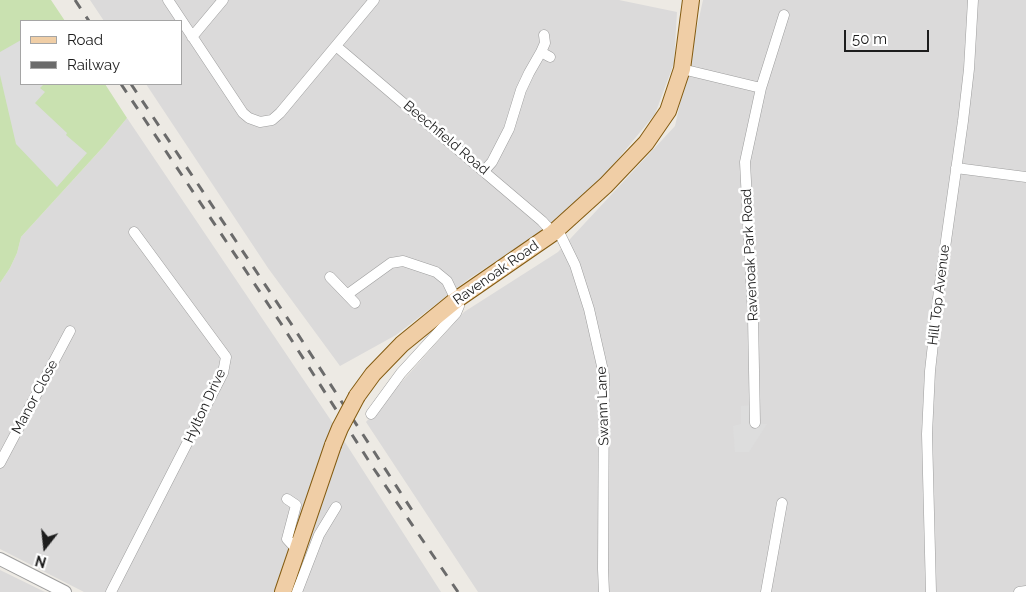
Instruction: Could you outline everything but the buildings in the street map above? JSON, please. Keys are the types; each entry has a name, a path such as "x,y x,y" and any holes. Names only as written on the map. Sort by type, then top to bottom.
{"main road":[{"name":"Ravenoak Road","path":"283,592 340,428 357,396 373,374 402,344 456,300 555,231 606,185 646,144 668,111 682,69 691,0"}],"street":[{"path":"168,0 181,20"},
{"path":"192,37 223,0"},
{"path":"182,22 243,113 249,118 260,122 272,120 280,112 374,0"},
{"name":"Hill Top Avenue","path":"931,592 928,434 930,371 939,290 964,121 973,0"},
{"name":"Ravenoak Park Road","path":"755,423 753,317 745,162 761,88 784,15"},
{"path":"484,171 492,162 509,130 529,73 546,55 544,35"},
{"name":"Beechfield Road","path":"336,46 555,231"},
{"path":"682,69 761,88"},
{"path":"956,168 1026,177"},
{"name":"Swann Lane","path":"555,231 575,265 590,309 604,375 604,592"},
{"name":"Hylton Drive","path":"111,592 223,373 226,358 134,232"},
{"path":"348,294 391,263 403,261 436,272 447,281 459,306 456,313 401,373 371,414"},
{"path":"330,277 355,303"},
{"name":"Manor Close","path":"0,463 70,331"},
{"path":"287,499 296,505 288,539 297,550"},
{"path":"766,592 782,503"},
{"path":"297,592 319,535 336,507"},
{"path":"0,559 64,592"},
{"path":"1019,592 1026,591"}],"shaded area":[{"path":"90,0 619,0 677,12 674,63 655,114 599,182 535,236 470,278 396,335 340,366 268,268 147,85 182,85 182,20 103,20"},
{"path":"703,0 1026,0 1026,592 478,592 366,422 464,312 558,252 675,126"},
{"path":"20,41 20,85 43,85 40,88 45,92 35,103 67,133 66,135 87,153 57,187 16,144 0,75 0,52"},
{"path":"127,118 332,422 441,592 84,592 0,549 0,283 17,253 21,237"},
{"path":"755,405 755,423 767,424 749,452 735,452 733,426 741,424 741,406"},
{"path":"0,570 45,592 0,592"}],"green space":[{"path":"0,0 51,0 64,20 20,20 20,85 106,85 127,118 21,237 17,253 0,283"}],"railway":[{"path":"75,0 88,20"},
{"path":"122,85 280,322 374,469 458,592"},
{"path":"132,85 290,322 417,518"}]}
